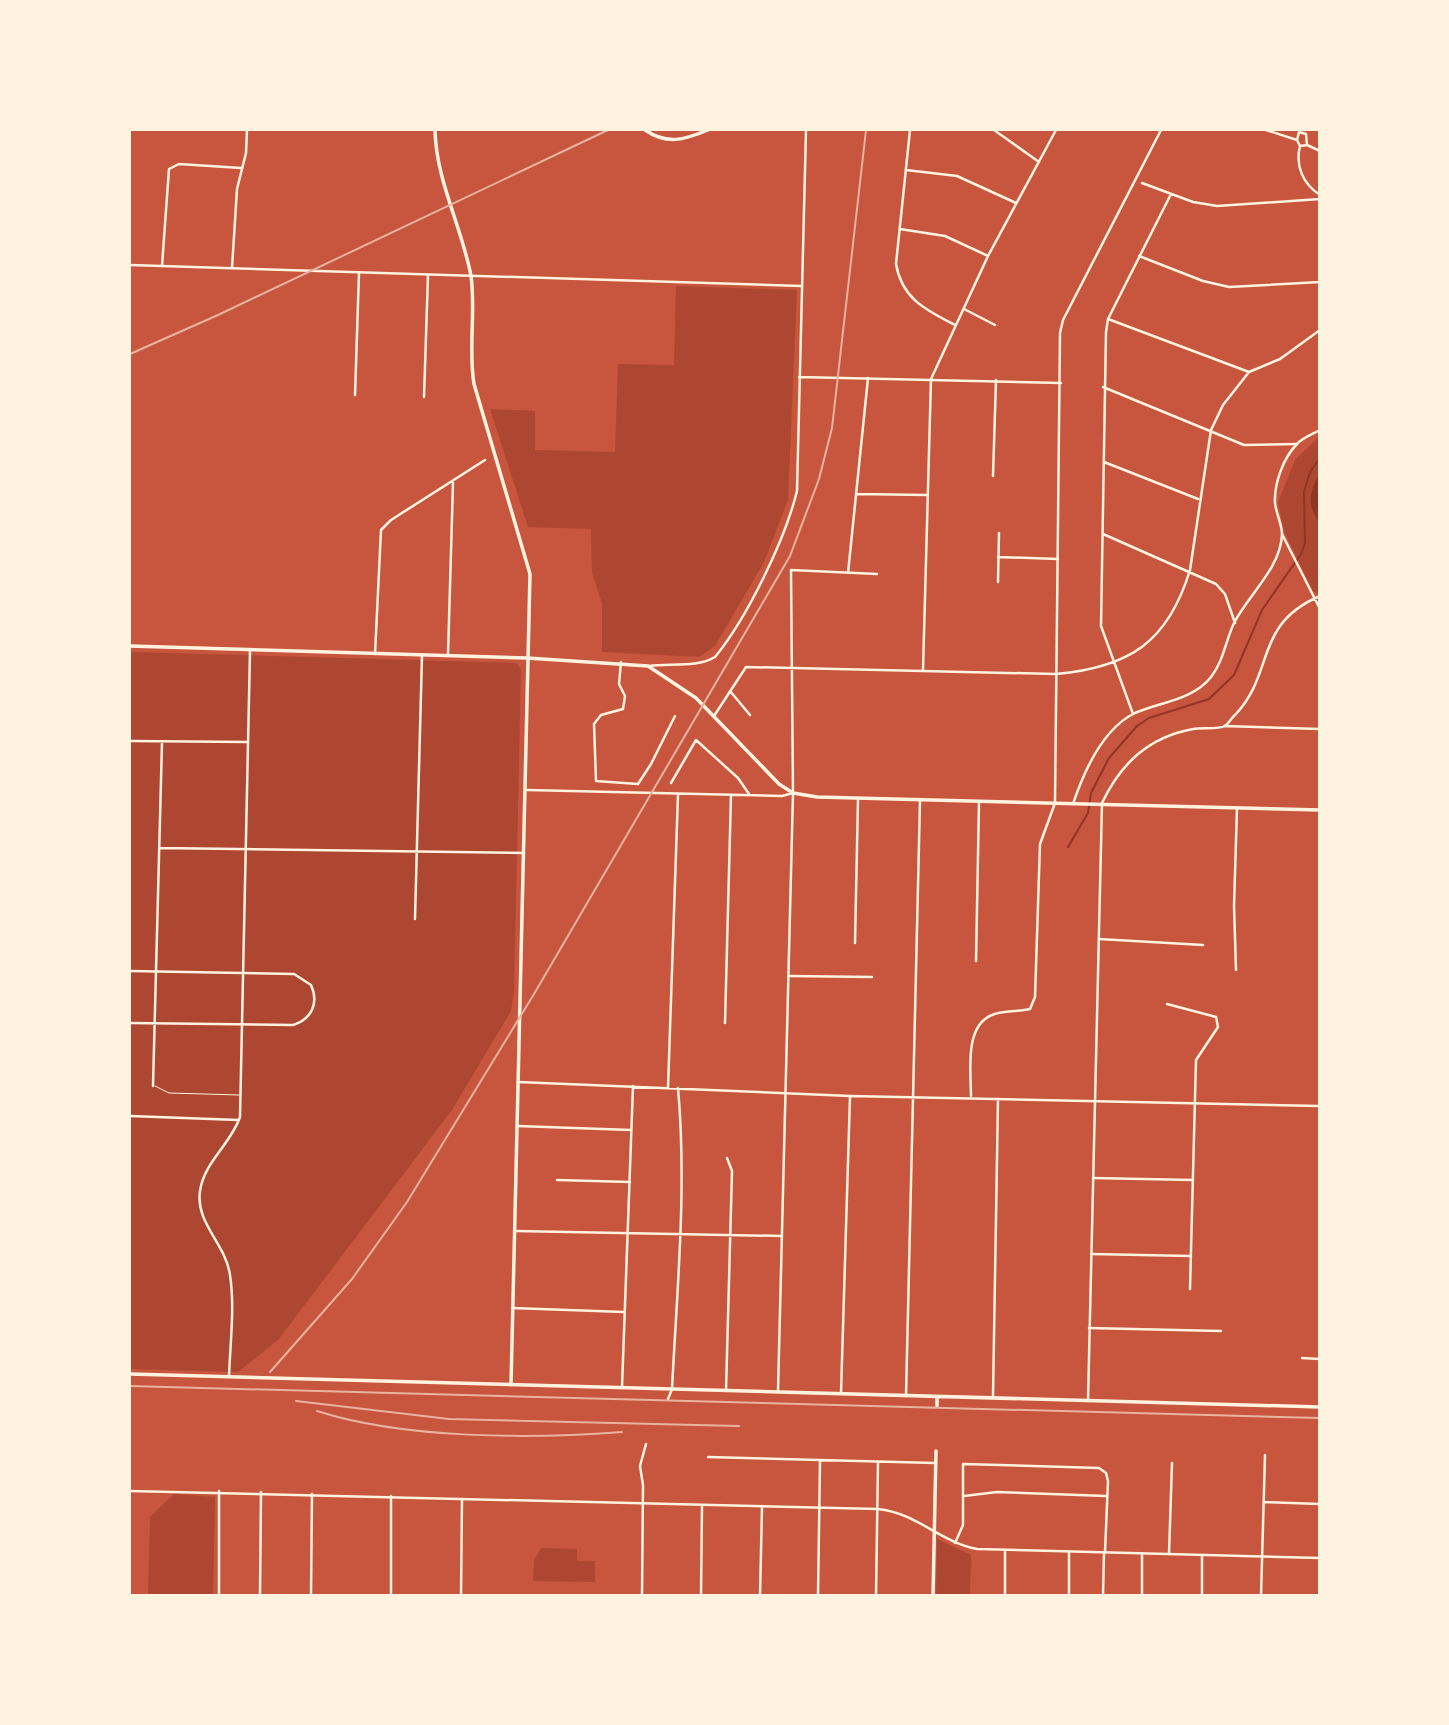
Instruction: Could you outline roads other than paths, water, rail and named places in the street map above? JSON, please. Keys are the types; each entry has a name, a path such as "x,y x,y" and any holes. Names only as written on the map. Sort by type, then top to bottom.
{"main road":[{"path":"435,130 436,150 470,275 470,353 474,384 530,574 511,1385"},
{"path":"645,130 657,138 674,141 708,130"},
{"path":"130,646 527,658 621,662 648,666 673,680 714,716 763,769 793,793 920,801 1320,810"},
{"path":"130,1374 1320,1407"},
{"path":"937,1398 937,1406"},
{"path":"933,1595 936,1451"}],"street":[{"path":"232,268 247,130"},
{"path":"648,666 675,662 703,663 715,657 759,582 791,517 797,491 806,130"},
{"path":"910,130 896,264 899,281 911,299 955,325"},
{"path":"994,130 1039,162"},
{"path":"923,670 931,379 988,256 1056,130"},
{"path":"971,1096 974,1034 982,1021 993,1014 1030,1009 1035,997 1040,844 1055,803 1060,333 1063,320 1119,207 1161,130"},
{"path":"1266,130 1297,139"},
{"path":"1307,145 1307,134 1299,132 1297,139 1300,146 1301,175 1309,188 1320,197"},
{"path":"1300,146 1307,145 1320,151"},
{"path":"162,265 169,169 180,164 241,168"},
{"path":"906,170 957,176 1017,204"},
{"path":"1142,183 1202,204 1225,206 1320,197"},
{"path":"1133,714 1101,626 1103,387 1108,319 1171,194"},
{"path":"900,229 945,236 988,256"},
{"path":"1139,256 1203,281 1228,287 1320,282"},
{"path":"130,265 802,286"},
{"path":"355,395 359,273"},
{"path":"424,397 428,275"},
{"path":"964,309 996,325"},
{"path":"1108,319 1249,372"},
{"path":"714,716 746,667 1056,674 1088,671 1115,663 1154,638 1172,617 1189,570 1211,430 1223,405 1249,372 1280,359 1320,330"},
{"path":"799,377 1061,383"},
{"path":"848,573 868,378"},
{"path":"993,476 996,380"},
{"path":"1103,387 1244,445 1297,444"},
{"path":"1320,430 1297,444 1278,479 1275,501 1282,534 1320,609"},
{"path":"375,654 381,530 391,520 453,483 485,460"},
{"path":"1104,462 1199,500"},
{"path":"448,656 453,483"},
{"path":"857,494 926,495"},
{"path":"998,582 999,533"},
{"path":"1103,534 1216,584 1225,594 1234,623"},
{"path":"1073,804 1080,783 1101,745 1116,726 1133,714 1201,688 1212,676 1234,623 1265,578 1282,534"},
{"path":"998,557 1058,559"},
{"path":"778,1393 793,793 794,666 791,570 877,574"},
{"path":"1224,726 1246,703 1269,642 1280,624 1293,611 1320,596"},
{"path":"229,1377 231,1277 226,1256 203,1220 199,1199 206,1171 225,1147 240,1120 250,650"},
{"path":"415,919 422,655"},
{"path":"621,662 619,684 625,696 623,709 601,715 594,724 596,781 638,784 652,764 674,716"},
{"path":"729,690 750,715"},
{"path":"1088,1402 1102,803 1118,773 1133,756 1154,741 1176,732 1224,726 1320,729"},
{"path":"670,783 696,740 738,778 750,795"},
{"path":"130,741 247,742"},
{"path":"153,1086 162,742"},
{"path":"527,790 782,796 793,793"},
{"path":"668,1088 678,793"},
{"path":"726,1023 731,795"},
{"path":"855,943 859,799"},
{"path":"906,1397 920,801"},
{"path":"976,961 979,802"},
{"path":"1236,970 1234,906 1237,808"},
{"path":"160,848 525,853"},
{"path":"1099,939 1203,945"},
{"path":"130,971 289,974 308,981 315,1000 307,1018 288,1026 130,1023"},
{"path":"789,976 872,977"},
{"path":"1167,1004 1216,1017 1218,1027 1215,1036 1199,1051 1196,1060 1190,1289"},
{"path":"518,1082 850,1096 971,1096 998,1099 1320,1106"},
{"path":"622,1389 633,1086"},
{"path":"668,1399 672,1389 680,1234 682,1134 678,1088"},
{"path":"841,1395 850,1096"},
{"path":"992,1399 998,1099"},
{"path":"130,1116 240,1120"},
{"path":"517,1126 631,1130"},
{"path":"726,1392 732,1171 727,1158"},
{"path":"1093,1178 1193,1180"},
{"path":"557,1180 630,1182"},
{"path":"516,1231 782,1236"},
{"path":"1091,1254 1191,1256"},
{"path":"513,1308 624,1312"},
{"path":"1089,1328 1221,1331"},
{"path":"1302,1358 1320,1359"},
{"path":"642,1595 643,1503 640,1466 646,1444"},
{"path":"1261,1595 1265,1455"},
{"path":"708,1457 935,1463"},
{"path":"818,1595 820,1461"},
{"path":"876,1595 878,1462"},
{"path":"1170,1555 1172,1463"},
{"path":"955,1543 963,1525 963,1464 1099,1468 1106,1473 1103,1595"},
{"path":"219,1490 219,1595"},
{"path":"130,1491 219,1490 878,1509 905,1514 955,1543 977,1549 1320,1558"},
{"path":"260,1595 261,1492"},
{"path":"964,1496 997,1492 1106,1496"},
{"path":"311,1595 312,1494"},
{"path":"391,1496 391,1595"},
{"path":"461,1595 462,1499"},
{"path":"1264,1502 1320,1504"},
{"path":"701,1595 702,1505"},
{"path":"760,1595 762,1507"},
{"path":"1005,1551 1005,1595"},
{"path":"1069,1552 1069,1595"},
{"path":"1142,1555 1142,1595"},
{"path":"1202,1556 1202,1595"}],"lane":[{"path":"153,1086 163,1087 169,1093 241,1095"}],"waterway":[{"path":"1068,847 1088,813 1091,793 1109,758 1137,726 1149,718 1209,699 1234,675 1262,610 1301,554 1305,543 1304,492 1310,472 1320,458"}],"railway":[{"path":"130,354 608,130"},
{"path":"270,1372 352,1279 407,1202 534,994 790,556 819,479 832,428 866,130"},
{"path":"130,1386 1320,1418"},
{"path":"296,1401 449,1419 739,1426"},
{"path":"317,1411 388,1427 468,1435 548,1436 622,1432"}]}
